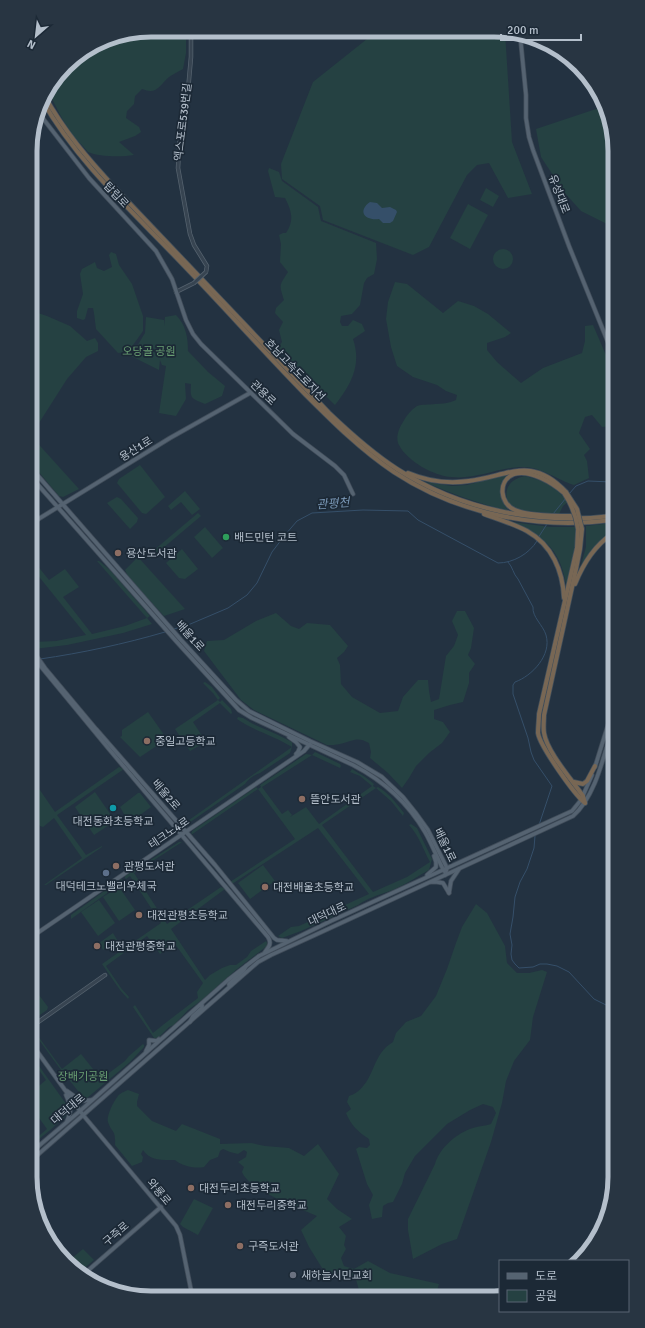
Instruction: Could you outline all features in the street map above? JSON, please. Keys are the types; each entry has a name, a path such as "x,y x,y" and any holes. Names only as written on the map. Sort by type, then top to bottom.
{"highway":[{"name":"호남고속도로지선","path":"48,102 71,137 116,189 329,413 356,439 388,463 418,481 457,499 509,514 545,516 588,522 608,520"},
{"name":"호남고속도로지선","path":"46,107 83,160 173,253 281,370 354,443 382,464 402,477 438,496 456,503 508,517 541,522 608,516"},
{"path":"388,463 406,472 426,479 452,483 469,481 516,470 527,470 541,474 552,480 565,493 577,509 580,529 580,549 544,715 543,731 552,753 572,781 583,800"},
{"path":"545,516 517,512 508,506 504,501 502,494 508,479 516,474 540,477 565,493"},
{"path":"456,503 518,527 533,535 543,543 555,559 560,570 564,589 564,609"},
{"path":"580,529 564,609 539,714 538,734 542,744 583,800"},
{"path":"570,598 576,580 585,563 602,542 608,537"},
{"path":"572,781 583,784 587,781 595,766"}],"main road":[{"name":"유성대로","path":"521,40 526,95 526,118 529,137 569,246 608,342"},
{"name":"탑립로","path":"42,118 89,178 156,251 172,279 176,292"},
{"name":"관용로","path":"176,292 186,320 193,334 201,344 293,434 335,466 344,475 353,494"},
{"name":"용산1로","path":"37,520 170,438 250,393"},
{"name":"배울1로","path":"37,475 181,640 242,706 367,772 392,792 403,803 424,831 445,869"},
{"name":"배울1로","path":"37,484 239,710 252,718 285,733 357,762 382,777 398,791 416,812 428,830 445,869 445,875"},
{"name":"배울2로","path":"37,659 43,668"},
{"name":"배울2로","path":"37,661 184,833 268,937 270,940 270,945 264,953"},
{"name":"대덕대로","path":"37,1155 258,962 573,816 583,800 608,725"},
{"path":"285,733 300,747 294,758"},
{"name":"대덕대로","path":"37,1147 246,965 264,953 572,810 591,792 608,741"},
{"name":"테크노4로","path":"37,933 294,758 304,751 310,743"},
{"name":"배울2로","path":"184,833 215,866 274,938 282,941 291,940"},
{"path":"425,878 436,868 436,862 433,854 434,851"},
{"path":"428,882 443,883 449,894 451,881 460,868"},
{"path":"356,916 362,911 360,908"},
{"path":"231,985 229,984 244,970 246,965"},
{"path":"190,1023 193,1016 202,1007 202,1005 200,1005"},
{"path":"143,1056 149,1045 149,1040 157,1041 168,1034"},
{"name":"와룡로","path":"37,1051 80,1111 176,1226 180,1234 191,1291"},
{"path":"64,1088 81,1101 93,1100"},
{"path":"64,1088 70,1104 71,1112 66,1122"},
{"name":"구즉로","path":"87,1271 161,1207"}],"street":[{"name":"엑스포로539번길","path":"176,292 194,283 206,272 207,266 194,245 190,234 178,168 180,135 186,102 191,57 190,39"},
{"path":"37,1023 105,975"}],"green space":[{"path":"144,37 186,37 186,53 183,69 169,77 157,89 147,91 142,89 135,96 134,104 127,111 126,118 139,127 141,132 119,142 134,155 111,156 98,155 88,152 71,133 51,97 52,94 65,76 76,65 94,52 129,39"},
{"path":"366,37 505,38 512,142 532,194 508,198 489,163 477,165 467,175 429,247 413,255 323,220 320,206 282,179 281,164 313,82 367,39"},
{"path":"599,108 607,136 608,224 581,211 564,192 541,157 536,129"},
{"path":"269,168 279,172 282,181 318,207 321,221 376,243 377,259 374,274 367,278 364,283 360,305 352,314 341,316 340,322 342,326 348,326 353,320 362,324 365,331 353,339 356,357 353,374 346,390 335,405 277,349 282,342 279,330 283,322 275,313 276,308 284,300 281,285 288,272 280,262 281,244 279,235 286,233 289,228 291,215 285,198 275,197 268,171"},
{"path":"486,188 499,196 493,207 480,200"},
{"path":"468,204 488,215 470,249 450,238"},
{"path":"503,249 510,252 513,259 510,266 503,269 496,266 493,259 496,252"},
{"path":"111,252 116,254 119,265 132,284 143,316 143,331 128,352 118,353 96,329 93,308 88,308 85,319 83,320 77,318 77,311 83,294 80,274 82,269 95,262 97,268 104,271 112,267 109,255"},
{"path":"395,282 407,284 443,313 458,301 474,306 488,314 511,333 505,337 487,343 487,350 497,362 521,383 543,368 582,353 585,341 585,326 593,325 608,360 608,426 602,427 592,415 585,417 579,433 590,449 584,455 587,461 589,478 574,485 543,471 523,467 505,469 470,477 451,477 429,471 408,457 399,445 397,439 399,430 407,415 417,406 451,402 456,400 457,395 446,391 437,385 413,377 397,366 391,347 386,319 388,302"},
{"path":"37,313 70,326 87,341 95,338 98,343 98,351 86,357 67,379 37,426"},
{"name":"오당골 공원","path":"176,315 186,332 188,351 208,372 225,386 222,396 205,404 192,397 191,384 185,383 186,399 176,416 159,413 166,366 162,365 160,360 159,370 131,356 145,333 146,317 164,320 164,326 165,317"},
{"path":"37,443 79,489 63,497 59,496 37,470"},
{"path":"140,465 165,497 146,514 142,513 117,483 119,479"},
{"path":"513,473 504,487 501,496 509,511 445,491 425,482 452,486 467,485"},
{"path":"525,476 549,485 564,497 568,502 563,506 559,514 517,509 509,503 507,498 508,487 515,480"},
{"path":"185,491 200,509 192,515 181,502 171,510 168,506"},
{"path":"117,497 121,499 138,518 137,522 130,529 107,503"},
{"path":"198,513 201,516 150,559 147,556"},
{"path":"511,522 551,527 576,527 576,548 567,590 561,564 550,547 534,534"},
{"path":"608,523 608,535 595,547 581,565 586,547 586,526"},
{"path":"205,527 223,548 212,558 194,537"},
{"path":"182,549 198,569 185,579 179,578 166,563"},
{"path":"138,557 185,609 164,616 129,578 125,570"},
{"path":"97,561 110,570 150,616 147,618"},
{"path":"37,565 49,580 65,569 79,587 63,597 92,634 125,626 147,618 152,624 123,633 67,645 37,649 37,642 56,641 86,635 37,574"},
{"path":"457,611 465,611 474,628 471,648 468,655 475,664 469,673 469,683 463,702 434,710 434,719 443,722 450,732 442,743 416,766 402,788 388,773 370,758 371,752 369,743 358,739 327,745 254,710 241,700 204,651 207,641 224,640 256,621 276,613 291,626 299,629 307,623 330,625 348,646 337,658 340,665 341,684 352,697 380,713 398,711 403,697 418,680 428,680 431,702 439,699 446,656 454,646 458,635 452,621"},
{"path":"205,682 212,687 220,698 218,700 203,683"},
{"path":"218,700 220,702 222,700 231,709 232,713 231,714 220,703 193,722 206,742 190,751 175,729"},
{"path":"148,712 167,739 140,757 120,737 122,736 122,730"},
{"path":"238,717 292,742 292,747 244,723 237,719"},
{"path":"292,747 290,753 260,773 251,777 245,784 186,825 182,825"},
{"path":"315,752 340,764 341,766 340,768 312,755"},
{"path":"306,754 312,755 262,787 282,814 288,810 292,815 290,817 306,807 319,824 372,786 360,776 350,772 352,769 371,781 374,784 373,786 376,788 322,825 373,892 407,877 430,862 418,838 409,825 411,824 417,828 432,859 429,870 395,889 282,938 278,936 291,927 299,926 369,894 318,828 232,884 230,882 295,839 258,789 261,787 260,785"},
{"path":"119,767 124,769 57,815 86,855 102,847 44,885 82,858 54,818 43,827 40,826 37,822 37,786 55,812"},
{"path":"256,787 258,789 191,835 192,831"},
{"path":"378,787 382,789 392,798 404,813 403,816 391,801 376,788"},
{"path":"95,792 115,821 94,835 75,807"},
{"path":"140,793 151,807 129,823 120,807"},
{"path":"179,842 182,842 134,873 167,924 221,887 225,889 171,929 205,980 210,975 222,968 230,965 236,965 247,957 251,951 266,941 268,944 188,1010 174,1025 169,1027 158,1038 154,1038 133,1007 135,1005 153,1033 198,998 197,992 203,983 175,944 160,954 147,936 106,966 129,997 128,999 102,964 161,923 130,876 126,879 125,876"},
{"path":"263,865 275,881 250,899 238,883"},
{"path":"121,879 124,881 71,919 71,915"},
{"path":"119,887 135,910 119,921 103,897"},
{"path":"99,900 115,923 98,936 81,912"},
{"path":"476,904 487,913 505,946 507,963 517,973 529,973 542,970 547,972 533,1017 530,1040 514,1061 506,1081 502,1103 491,1142 457,1239 442,1244 413,1259 408,1230 408,1219 437,1158 445,1146 455,1137 467,1130 491,1124 496,1113 493,1107 483,1104 447,1124 415,1156 405,1173 402,1184 393,1202 383,1206 382,1217 372,1219 369,1205 373,1195 367,1184 356,1149 359,1147 367,1148 370,1145 369,1139 358,1131 350,1121 346,1113 351,1109 347,1102 349,1096 356,1093 363,1087 381,1053 393,1042 396,1033 406,1022 421,1016 436,996 462,927"},
{"path":"113,933 119,943 116,946 113,943 103,950 99,943"},
{"path":"39,995 48,1007 47,1010 37,1017 37,997"},
{"name":"장배기공원","path":"37,1035 62,1069 81,1054 101,1079 125,1061 143,1044 144,1045 144,1047 130,1062 87,1098 83,1097 37,1037"},
{"name":"장배기공원","path":"37,1063 69,1108 69,1113 37,1141 37,1137 47,1129 37,1115 37,1088 46,1080 37,1067"},
{"path":"128,1090 139,1094 137,1106 152,1121 176,1131 182,1124 220,1139 220,1144 251,1143 289,1148 304,1156 318,1144 339,1174 327,1199 337,1209 352,1219 339,1227 346,1236 344,1245 346,1249 341,1258 344,1266 354,1269 368,1261 390,1273 439,1284 437,1291 357,1291 359,1290 355,1276 327,1276 309,1247 301,1230 317,1216 275,1198 246,1179 242,1172 244,1167 238,1162 246,1157 247,1152 244,1150 238,1154 223,1149 220,1151 218,1157 210,1160 204,1167 197,1168 185,1165 175,1160 161,1160 153,1158 146,1154 143,1150 141,1154 143,1157 142,1162 132,1166 115,1145 114,1134 108,1122 111,1107 121,1093"},
{"path":"194,1199 213,1208 198,1235 180,1224"},
{"path":"83,1249 94,1260 84,1269 72,1258"}],"water":[{"path":"370,202 377,203 382,208 390,207 396,210 397,212 393,221 390,223 383,223 379,219 370,218 364,215 364,209"}],"waterway":[{"name":"관평천","path":"569,494 576,486 588,481 608,482"},
{"name":"관평천","path":"553,514 566,498"},
{"name":"관평천","path":"174,629 188,625 228,608 247,595 257,583 272,552 285,535 297,521 312,513 363,510 408,511 418,520 498,563 504,563 520,557 530,550 537,541"},
{"name":"관평천","path":"538,538 547,524"},
{"path":"508,562 533,607 534,614 546,635 547,643 546,650 539,664 528,675 515,682 513,685 513,694 534,760 552,786 539,825"},
{"name":"관평천","path":"40,659 103,648 165,632"},
{"path":"535,836 534,848 515,897 510,934 512,960 519,968 533,967 540,964 557,966 569,972 594,999 608,1006"}],"place":[{"name":"배드민턴 코트","path":"226,537"},
{"name":"용산도서관","path":"118,553"},
{"name":"중일고등학교","path":"147,741"},
{"name":"뜰안도서관","path":"302,799"},
{"name":"대전동화초등학교","path":"113,808"},
{"name":"관평도서관","path":"116,866"},
{"name":"대덕테크노밸리우체국","path":"106,873"},
{"name":"대전배울초등학교","path":"265,887"},
{"name":"대전관평초등학교","path":"139,915"},
{"name":"대전관평중학교","path":"97,946"},
{"name":"대전두리초등학교","path":"191,1188"},
{"name":"대전두리중학교","path":"228,1205"},
{"name":"구즉도서관","path":"240,1246"},
{"name":"새하늘시민교회","path":"293,1275"}]}
